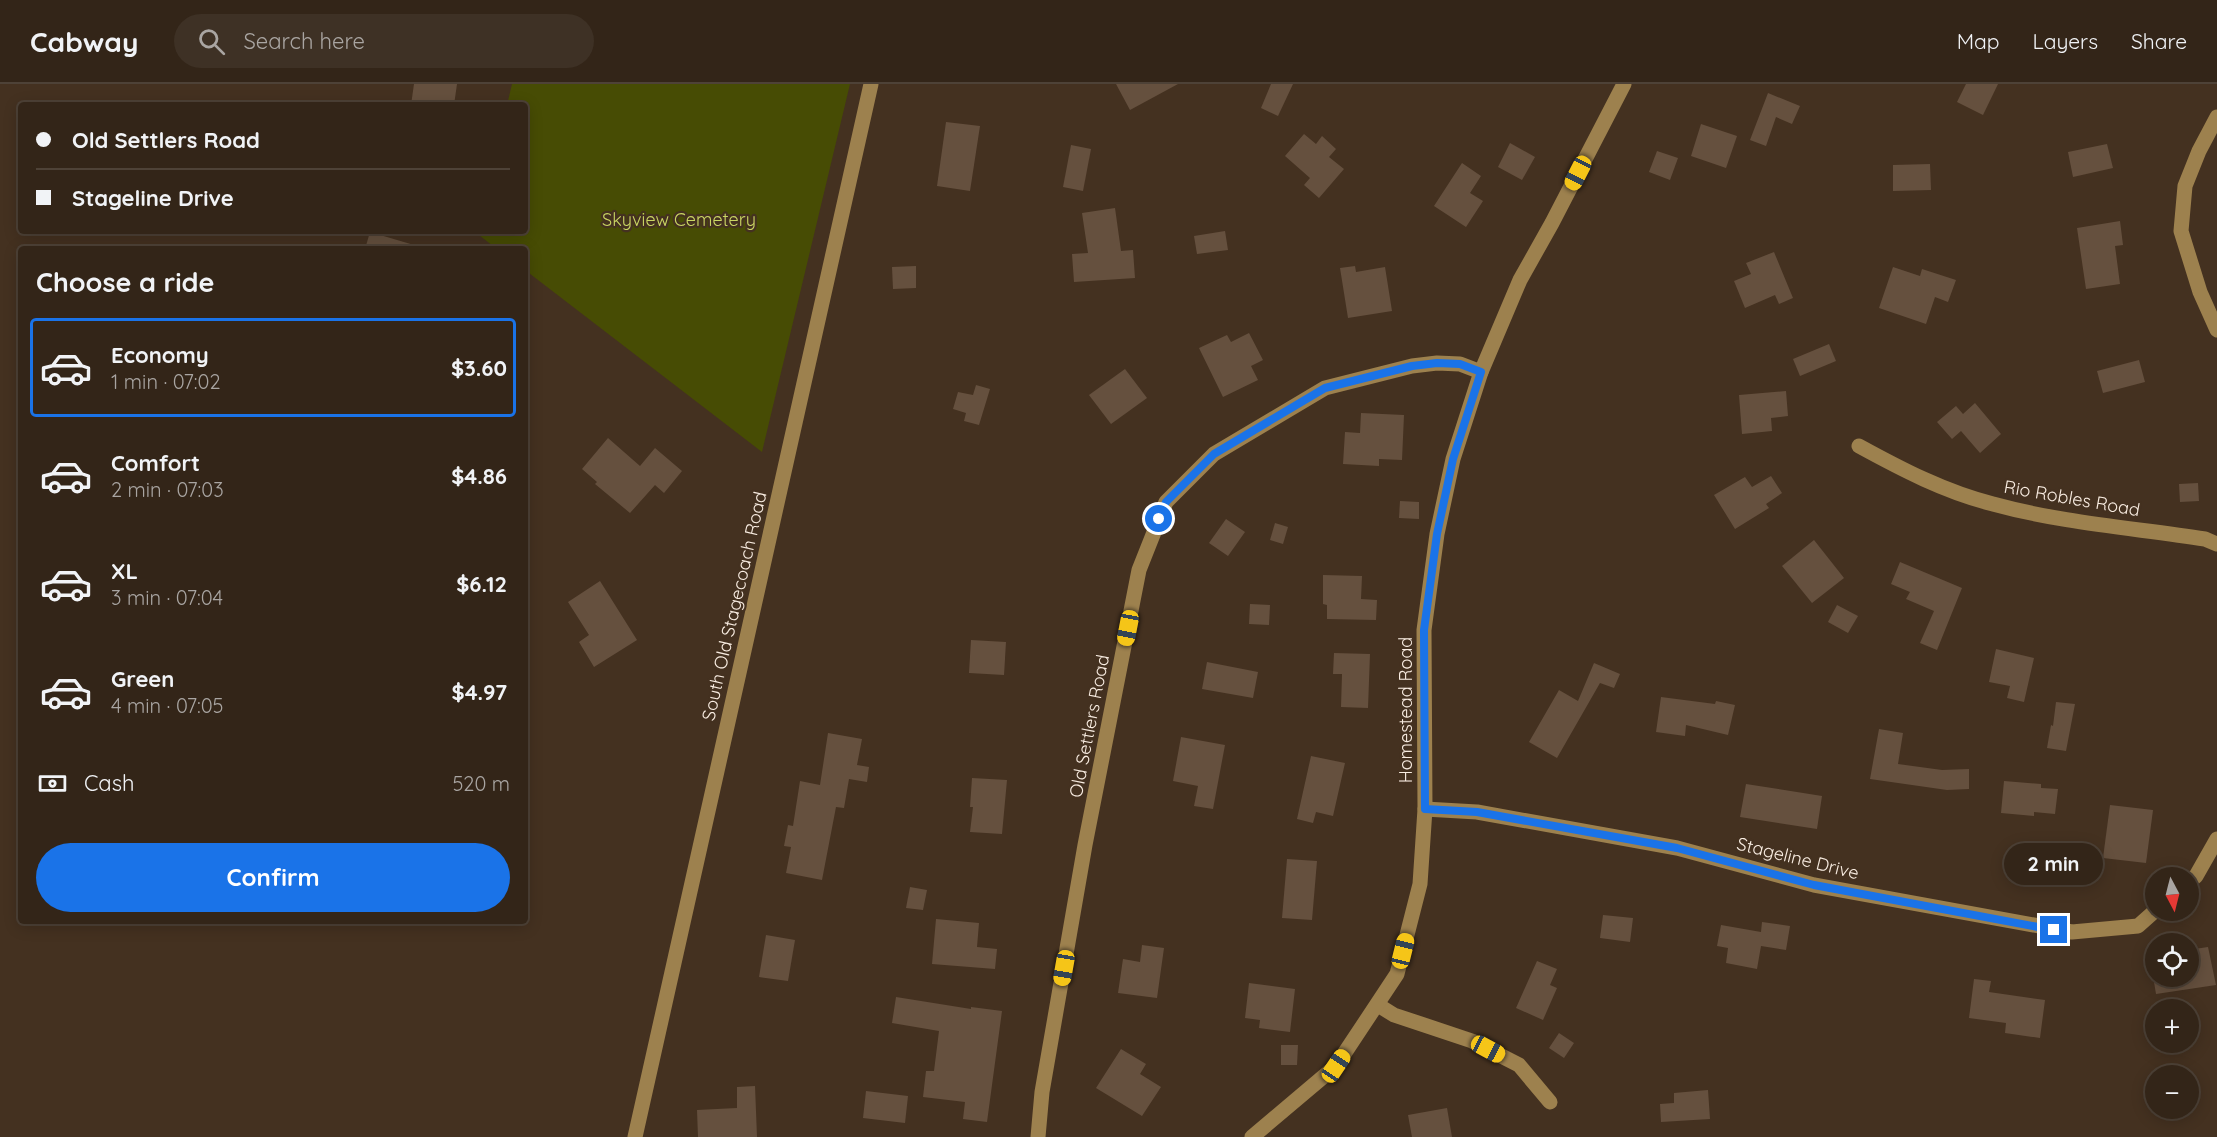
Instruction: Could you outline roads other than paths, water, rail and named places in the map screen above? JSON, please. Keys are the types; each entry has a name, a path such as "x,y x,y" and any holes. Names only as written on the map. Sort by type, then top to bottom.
{"street":[{"name":"South Old Stagecoach Road","path":"635,1137 871,84"},
{"name":"Homestead Road","path":"1252,1137 1336,1066 1397,974 1420,884 1425,809 1424,630 1437,534 1453,459 1481,372 1520,280 1624,84"},
{"path":"2217,117 2185,186 2181,231 2200,292 2217,330"},
{"name":"Old Settlers Road","path":"1038,1137 1042,1092 1085,845 1139,570 1166,502 1214,454 1325,388 1412,366 1437,363 1460,364 1481,372"},
{"name":"Rio Robles Road","path":"1859,446 1940,486 1992,504 2047,517 2205,539 2217,544"},
{"name":"Stageline Drive","path":"1425,809 1477,812 1677,848 1814,885 2072,932 2138,926 2145,920"},
{"path":"2199,871 2217,839"},
{"path":"1378,1005 1394,1015 1472,1041 1519,1065 1550,1102"}],"park label":[{"name":"Skyview Cemetery","path":"679,219"}]}
